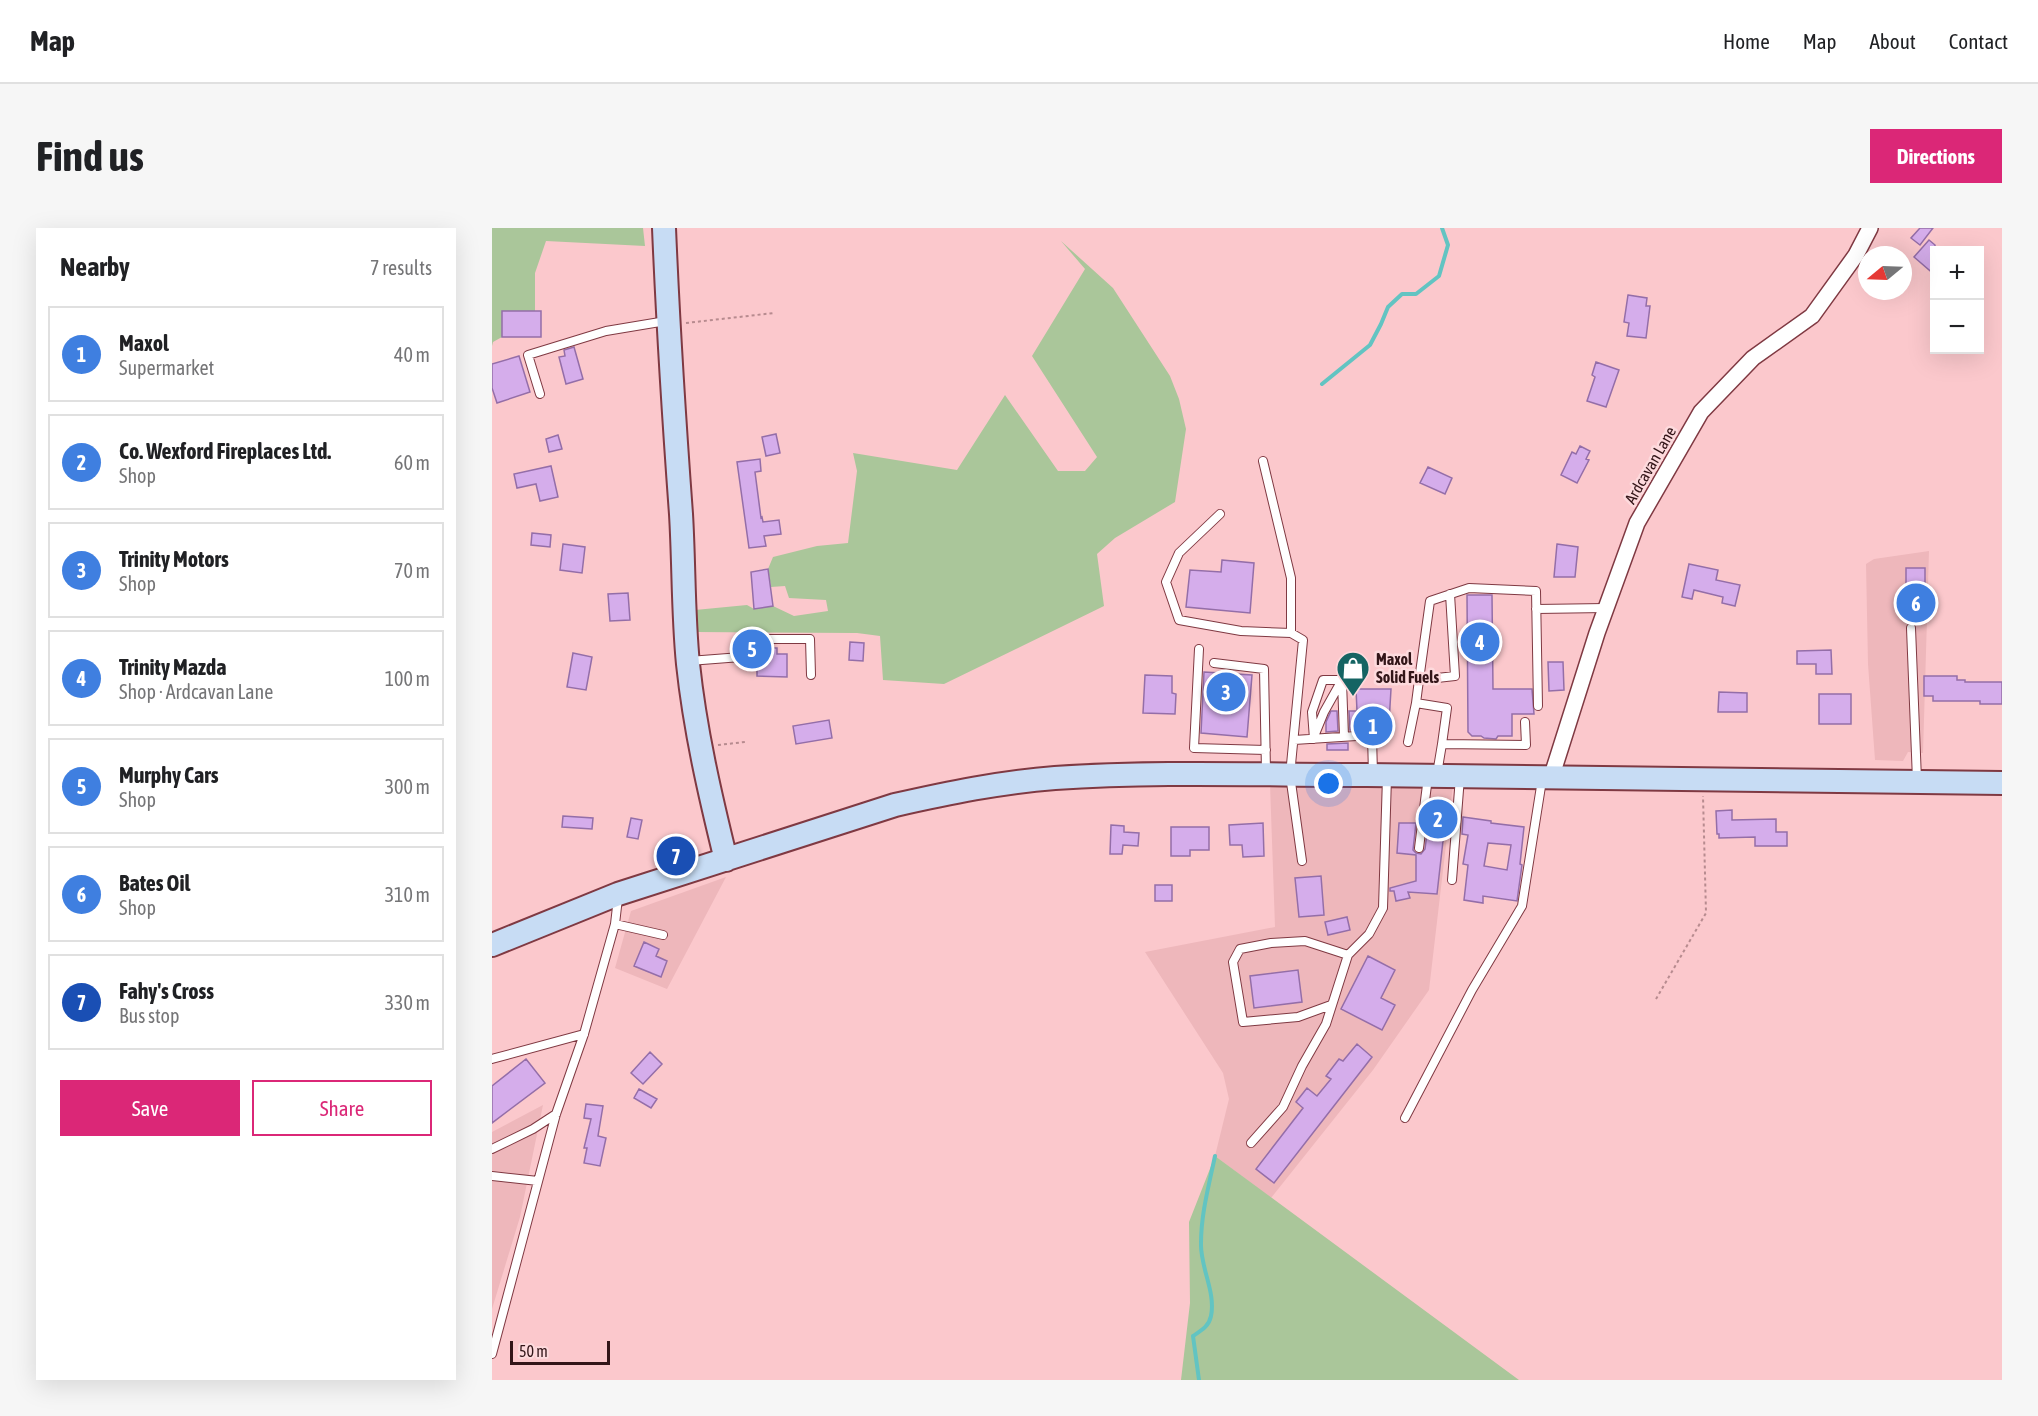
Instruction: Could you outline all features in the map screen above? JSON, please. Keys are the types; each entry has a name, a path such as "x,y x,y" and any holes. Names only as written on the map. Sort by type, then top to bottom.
{"main road":[{"path":"664,228 688,661 701,748 726,860"},
{"path":"492,945 618,894 895,805 994,786 1066,778 1156,775 1547,775 2002,783"}],"street":[{"name":"Ardcavan Lane","path":"1547,775 1637,523 1701,412 1753,358 1812,316 1856,255 1870,228"}],"lane":[{"path":"540,394 528,355 606,331 668,323"},
{"path":"1263,461 1292,578 1291,633"},
{"path":"1220,514 1179,553 1166,582 1179,620 1240,631 1291,633 1304,640 1290,776 1302,861"},
{"path":"1408,742 1416,703 1430,601 1469,588 1536,591 1538,706"},
{"path":"1419,680 1455,676 1450,594"},
{"path":"1536,609 1606,608"},
{"path":"1911,628 1917,781"},
{"path":"688,661 741,657 740,639 810,639 811,675"},
{"path":"1199,649 1194,748 1266,750"},
{"path":"1214,663 1264,669 1266,775"},
{"path":"1314,739 1312,712 1323,680 1342,680"},
{"path":"1314,739 1324,712 1342,680"},
{"path":"1342,680 1344,736"},
{"path":"1416,703 1448,708 1442,744 1432,776 1419,848"},
{"path":"1442,744 1526,745 1525,722"},
{"path":"1251,1143 1283,1107 1302,1066 1326,1024 1348,955 1369,934 1383,908 1380,776 1372,735 1294,740"},
{"path":"1405,1118 1472,990 1522,906 1547,775"},
{"path":"1452,880 1460,776"},
{"path":"492,1354 556,1114 584,1034 615,924 618,894"},
{"path":"615,924 663,935"},
{"path":"1331,1005 1298,1017 1243,1022 1233,962 1240,949 1271,943 1305,941 1348,955"},
{"path":"492,1059 584,1034"},
{"path":"492,1149 533,1129 556,1114"},
{"path":"492,1176 538,1181"}],"path":[{"path":"668,323 774,313"},
{"path":"701,748 745,742"},
{"path":"1656,999 1706,913 1702,779"}],"shaded area":[{"path":"1929,551 1923,753 1908,752 1903,761 1875,760 1868,664 1866,564 1874,559"},
{"path":"1270,784 1453,785 1429,990 1373,1070 1271,1198 1215,1156 1229,1099 1223,1073 1145,952 1275,927"},
{"path":"726,877 667,989 615,968 631,911"},
{"path":"543,1105 520,1217 492,1309 492,1132"}],"green space":[{"path":"492,228 643,228 645,246 546,241 535,273 535,311 502,311 502,337 493,342 492,346"},
{"path":"1061,241 1113,288 1170,376 1179,399 1186,429 1175,502 1115,538 1097,554 1104,606 944,684 883,680 880,636 857,633 697,632 695,610 747,605 754,609 773,606 794,616 828,611 826,600 789,598 785,586 771,587 768,569 773,557 817,546 848,543 857,471 853,453 957,470 1005,395 1058,471 1085,471 1097,457 1032,356 1085,269"},
{"path":"1215,1156 1519,1380 1181,1380 1190,1303 1189,1222"}],"building":[{"path":"1920,228 1933,228 1920,245 1911,238"},
{"path":"1929,240 1935,245 1930,246 1930,271 1914,257"},
{"path":"1628,295 1647,298 1646,306 1650,306 1646,338 1627,336 1629,323 1624,322"},
{"path":"502,311 541,311 541,337 502,337"},
{"path":"574,347 583,379 566,384 559,357 565,356 564,350"},
{"path":"519,356 530,392 497,403 492,388 492,364"},
{"path":"1596,362 1619,370 1606,407 1587,401 1595,377 1592,375"},
{"path":"776,434 780,453 766,456 762,437"},
{"path":"558,435 562,449 549,452 546,439"},
{"path":"1580,446 1590,451 1586,459 1589,460 1577,483 1561,475 1572,452 1576,454"},
{"path":"760,459 761,471 755,472 761,518 763,522 779,520 781,534 764,536 766,546 749,548 737,462"},
{"path":"551,466 558,497 540,501 536,484 517,488 514,474"},
{"path":"1428,467 1452,478 1445,494 1420,483"},
{"path":"532,533 551,535 550,547 531,545"},
{"path":"563,544 585,547 582,573 560,570"},
{"path":"1557,544 1578,547 1575,577 1554,577"},
{"path":"1222,560 1254,563 1250,613 1186,607 1190,570 1221,572"},
{"path":"1689,564 1718,570 1716,580 1740,585 1735,606 1722,603 1723,597 1694,590 1692,599 1682,597"},
{"path":"1906,568 1925,568 1925,609 1906,609"},
{"path":"768,569 773,606 754,609 751,572"},
{"path":"628,593 630,620 610,621 608,594"},
{"path":"1467,595 1492,595 1493,689 1532,689 1534,714 1512,714 1512,736 1498,736 1496,739 1484,738 1472,736 1468,732"},
{"path":"850,642 864,643 863,661 849,660"},
{"path":"746,645 757,645 757,648 777,648 777,654 787,654 787,677 757,676 757,659 746,659"},
{"path":"1831,650 1832,674 1816,674 1816,664 1797,664 1797,651"},
{"path":"573,653 592,657 586,690 567,687"},
{"path":"1548,662 1563,662 1564,690 1549,691"},
{"path":"1204,672 1252,675 1247,737 1201,733"},
{"path":"1145,675 1172,676 1172,693 1176,694 1175,714 1143,713"},
{"path":"1924,676 1957,676 1957,680 1965,680 1965,682 2002,682 2002,704 1980,704 1980,701 1933,701 1933,696 1924,696"},
{"path":"1356,689 1391,689 1388,740 1378,741 1377,732 1374,729 1350,730 1349,711 1357,711"},
{"path":"1719,692 1747,693 1747,712 1718,712"},
{"path":"1819,694 1851,694 1851,724 1819,724"},
{"path":"1331,711 1337,711 1338,731 1326,732 1326,722"},
{"path":"829,720 832,738 796,744 793,726"},
{"path":"1348,743 1348,750 1327,750 1327,744"},
{"path":"1430,810 1451,815 1450,833 1444,832 1437,894 1408,892 1410,898 1396,901 1394,891 1390,891 1390,888 1416,881 1416,855 1397,853 1399,823 1416,823 1413,850 1421,854 1425,849"},
{"path":"1732,810 1732,820 1776,819 1776,832 1787,832 1787,846 1755,846 1755,837 1719,838 1716,811"},
{"path":"563,816 593,818 592,829 562,827"},
{"path":"1463,817 1524,827 1517,901 1483,896 1483,903 1464,900 1468,865 1463,864 1468,835 1462,834","holes":["1488,843 1511,845 1507,870 1484,866"]},
{"path":"631,818 642,820 638,839 627,837"},
{"path":"1263,823 1264,856 1243,857 1242,845 1230,845 1229,825"},
{"path":"1111,825 1124,826 1124,832 1139,833 1138,846 1123,845 1122,854 1110,854"},
{"path":"1171,827 1209,827 1209,850 1190,850 1190,856 1171,856"},
{"path":"1321,876 1324,915 1299,917 1295,878"},
{"path":"1155,885 1172,885 1172,901 1155,901"},
{"path":"1347,917 1350,930 1328,935 1325,922"},
{"path":"644,942 659,949 656,956 667,961 661,977 634,966"},
{"path":"1368,956 1395,970 1381,998 1395,1005 1382,1030 1341,1009"},
{"path":"1298,970 1302,1002 1254,1008 1250,976"},
{"path":"1357,1044 1372,1057 1274,1183 1256,1169 1303,1108 1296,1102 1307,1088 1317,1096 1331,1079 1326,1076 1339,1059 1343,1061"},
{"path":"650,1052 662,1064 643,1084 631,1073"},
{"path":"526,1059 545,1083 492,1123 492,1086"},
{"path":"639,1089 657,1099 651,1108 634,1098"},
{"path":"586,1104 603,1106 598,1136 606,1138 600,1166 584,1163 587,1148 584,1148 591,1119 584,1118"}],"waterway":[{"path":"1322,384 1370,345 1388,307 1402,294 1416,294 1439,276 1448,245 1442,228"},
{"path":"1199,1380 1193,1336 1207,1325 1211,1316 1210,1289 1201,1252 1201,1232 1215,1156"}],"place":[{"name":"Bates Oil","path":"1916,603"},
{"name":"Trinity Mazda","path":"1480,642"},
{"name":"Murphy Cars","path":"752,649"},
{"name":"Trinity Motors","path":"1226,692"},
{"name":"Maxol Solid Fuels","path":"1353,697"},
{"name":"Maxol","path":"1373,726"},
{"name":"Co. Wexford Fireplaces Ltd.","path":"1438,819"},
{"name":"Fahy's Cross","path":"676,856"}]}
